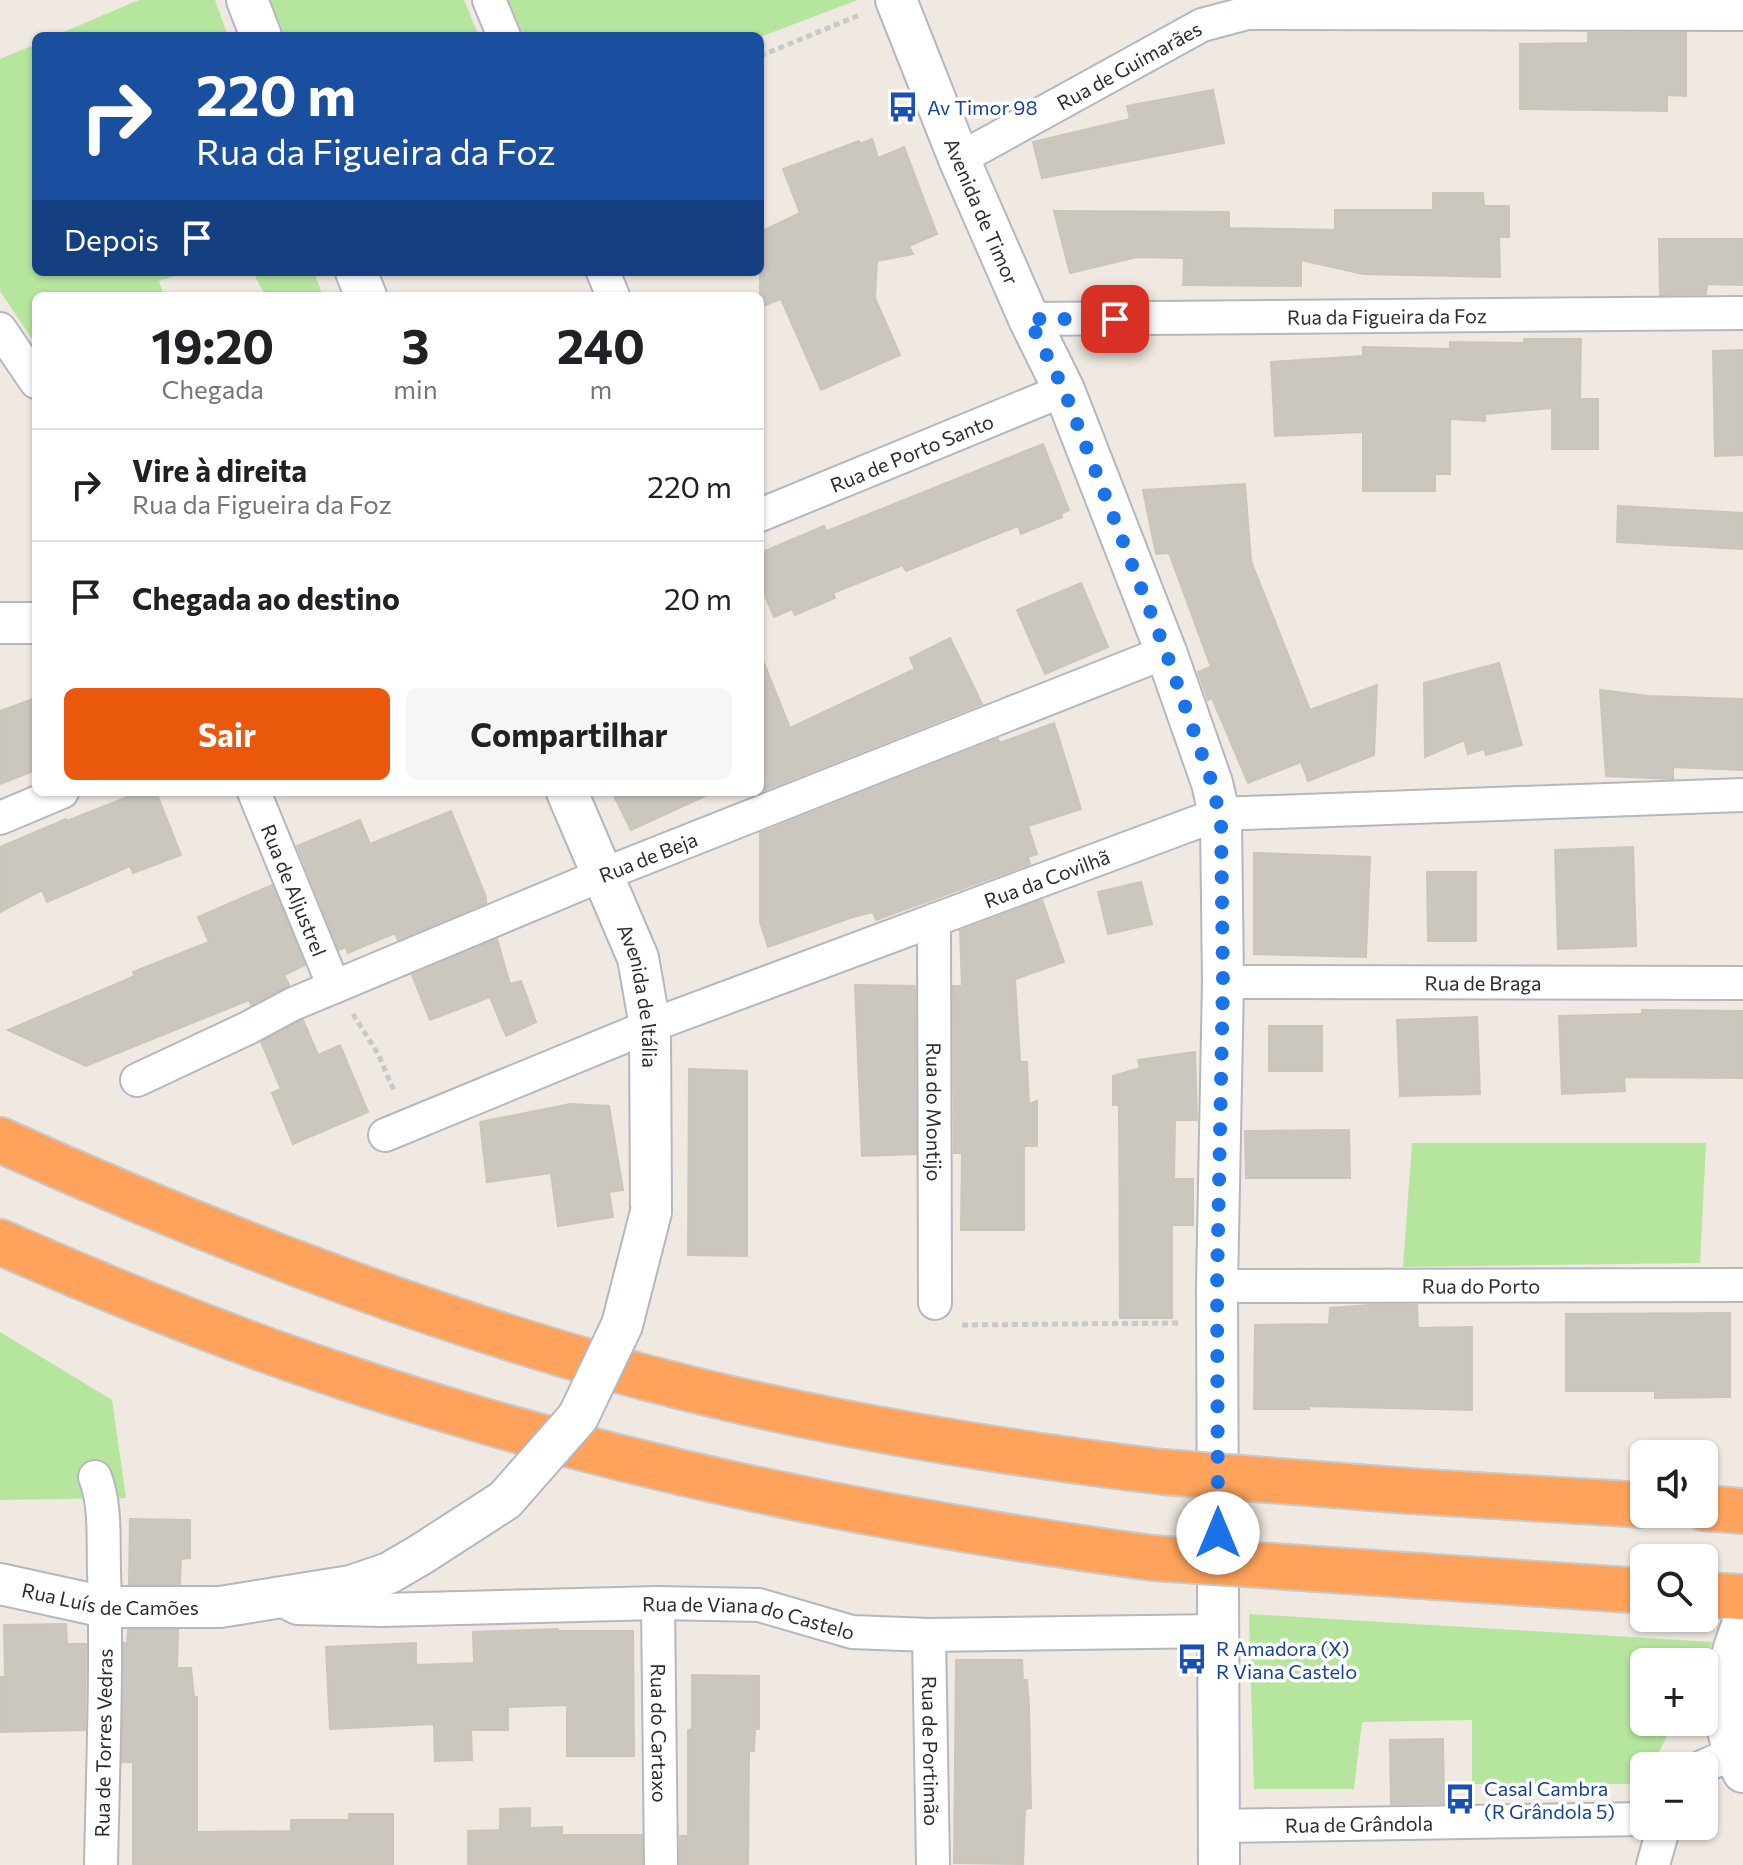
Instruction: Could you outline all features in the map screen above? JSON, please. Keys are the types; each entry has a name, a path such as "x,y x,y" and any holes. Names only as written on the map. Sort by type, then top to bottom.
{"highway":[{"path":"0,1140 169,1212 359,1286 577,1358 692,1390 852,1425 1044,1458 1163,1472 1630,1504"},
{"path":"0,1242 200,1326 304,1363 453,1412 730,1485 1011,1539 1152,1558 1630,1590"},
{"path":"1718,1509 1743,1511"},
{"path":"1718,1596 1743,1597"}],"street":[{"path":"247,0 259,32"},
{"path":"489,0 502,32"},
{"name":"Avenida de Timor","path":"896,0 959,159 1029,319 1064,390 1166,652 1212,783 1219,814 1223,843 1217,1304 1219,1846"},
{"name":"Rua de Guimarães","path":"959,159 1202,25 1247,13 1743,14"},
{"name":"Rua da Figueira da Foz","path":"1029,319 1743,313"},
{"path":"0,329 32,376"},
{"name":"Rua de Porto Santo","path":"764,513 1064,390"},
{"path":"0,623 32,623"},
{"name":"Rua de Beja","path":"137,1080 293,1004 602,875 1166,652"},
{"name":"Rua da Covilhã","path":"397,1130 650,1026 1219,814 1743,795"},
{"path":"0,818 52,796"},
{"name":"Rua de Aljustrel","path":"256,796 334,987"},
{"name":"Avenida de Itália","path":"420,1555 505,1500 578,1417 622,1325 651,1212 650,1026 638,958 569,796"},
{"name":"Rua do Montijo","path":"934,920 935,1303"},
{"name":"Rua de Braga","path":"1223,982 1743,983"},
{"name":"Rua do Porto","path":"1217,1304 1743,1285"},
{"name":"Rua de Torres Vedras","path":"95,1477 101,1499 105,1607 101,1865"},
{"name":"Rua Luís de Camões","path":"0,1584 105,1607 220,1607 351,1586 389,1573 420,1555"},
{"name":"Rua de Viana do Castelo","path":"279,1599 297,1608 382,1610 658,1603 759,1605 852,1632 929,1635 1218,1613"},
{"name":"Rua do Cartaxo","path":"658,1603 661,1865"},
{"path":"1727,1764 1724,1681 1743,1623"},
{"name":"Rua de Portimão","path":"929,1635 933,1865"},
{"name":"Rua de Grândola","path":"1219,1846 1630,1820"},
{"path":"1653,1865 1660,1840"}],"path":[{"path":"764,54 896,0"},
{"path":"334,987 368,1036 397,1130"},
{"path":"935,1303 960,1325 1217,1304"}],"green space":[{"path":"139,0 215,0 227,32 63,32"},
{"path":"270,0 464,0 477,32 283,32"},
{"path":"508,0 858,0 764,35 764,32 522,32"},
{"path":"32,46 32,276 173,276 159,281 163,292 32,292 32,339 0,291 0,59"},
{"path":"255,276 316,276 322,292 263,292"},
{"path":"1412,1143 1706,1143 1700,1263 1403,1267"},
{"path":"0,1332 112,1400 126,1498 0,1500"},
{"path":"1249,1614 1713,1642 1710,1648 1630,1648 1630,1736 1667,1736 1659,1752 1630,1752 1630,1784 1472,1784 1472,1720 1362,1722 1354,1789 1254,1789"}],"building":[{"path":"1588,33 1686,33 1686,96 1667,95 1667,111 1520,109 1520,44 1588,43"},
{"path":"1213,90 1224,143 1042,178 1033,142 1130,119 1127,106"},
{"path":"872,139 878,158 904,147 937,234 909,246 913,254 877,261 875,298 900,355 821,390 781,299 764,305 760,276 764,276 764,230 800,213 783,169 859,141 860,144"},
{"path":"1433,193 1483,193 1484,206 1509,206 1509,237 1499,237 1500,277 1363,274 1301,260 1301,286 1183,285 1184,258 1137,257 1070,273 1054,211 1229,212 1229,228 1335,230 1335,210 1433,210"},
{"path":"1659,239 1743,239 1743,285 1707,284 1706,294 1660,295"},
{"path":"1524,339 1581,339 1580,399 1598,399 1598,449 1552,449 1552,408 1485,414 1485,421 1450,419 1450,474 1435,474 1435,491 1363,491 1363,432 1275,436 1271,362 1363,356 1363,347 1450,349 1450,342 1524,343"},
{"path":"1743,350 1743,455 1715,456 1713,351"},
{"path":"1043,444 1069,510 1062,513 1062,517 1021,534 1018,526 906,571 903,565 833,593 835,598 795,615 792,609 774,617 764,593 764,551 824,526 827,531"},
{"path":"1245,484 1251,561 1310,710 1377,685 1374,755 1308,781 1301,762 1248,783 1212,698 1208,700 1198,672 1211,667 1169,553 1156,554 1143,490"},
{"path":"1618,506 1743,513 1743,549 1617,542"},
{"path":"1081,583 1108,647 1045,674 1017,610"},
{"path":"950,638 982,704 764,790 764,663 790,728 915,669 910,658"},
{"path":"1499,663 1522,745 1486,755 1484,749 1468,754 1464,740 1425,757 1424,683"},
{"path":"1600,690 1648,696 1743,699 1743,770 1673,767 1673,779 1606,776"},
{"path":"32,699 32,772 0,784 0,711"},
{"path":"1054,723 1081,809 1028,826 1037,854 1028,857 1030,864 876,920 873,912 853,917 768,947 760,922 760,833 998,739 1000,743"},
{"path":"130,796 158,796 181,855 133,873 130,866 47,902 42,890 0,912 0,847"},
{"path":"614,796 705,796 631,830"},
{"path":"451,811 486,903 398,940 395,933 348,953 346,947 339,950 297,846 360,820 370,844"},
{"path":"1633,847 1636,946 1558,949 1555,850"},
{"path":"1254,853 1370,857 1366,957 1254,954"},
{"path":"1427,872 1476,872 1476,941 1428,941"},
{"path":"1141,882 1152,924 1108,934 1098,892"},
{"path":"272,885 305,965 284,975 289,985 251,1005 249,1000 86,1066 8,1030 135,976 133,972 209,942 198,917"},
{"path":"1042,900 1064,962 1015,979 1020,1062 1027,1062 1029,1104 1037,1101 1037,1146 1024,1146 1024,1230 961,1230 962,1153 954,1153 953,986 962,986 960,931"},
{"path":"497,939 510,984 521,981 536,1022 506,1036 490,997 430,1020 412,975"},
{"path":"855,985 915,986 916,1154 862,1156"},
{"path":"1642,1010 1743,1011 1743,1078 1624,1077 1625,1091 1562,1094 1559,1016 1642,1014"},
{"path":"1477,1017 1480,1094 1400,1096 1397,1020"},
{"path":"303,1020 318,1055 340,1045 368,1112 293,1144 272,1093 281,1089 261,1042"},
{"path":"1269,1026 1322,1026 1322,1071 1269,1071"},
{"path":"1195,1052 1197,1120 1175,1120 1174,1179 1193,1179 1193,1225 1172,1225 1172,1318 1120,1318 1119,1105 1113,1105 1113,1076 1140,1068 1138,1060"},
{"path":"689,1069 747,1071 747,1256 688,1255"},
{"path":"570,1104 609,1106 623,1190 609,1192 613,1217 558,1226 551,1173 487,1182 480,1122"},
{"path":"1349,1130 1350,1178 1246,1178 1245,1131"},
{"path":"1417,1305 1418,1328 1472,1327 1472,1410 1309,1406 1309,1409 1254,1409 1255,1325 1329,1324 1330,1308"},
{"path":"1730,1313 1730,1397 1655,1398 1655,1391 1566,1391 1566,1314"},
{"path":"130,1519 190,1520 190,1558 181,1559 180,1584 129,1584"},
{"path":"66,1624 67,1644 86,1644 85,1730 0,1732 0,1677 5,1677 4,1625"},
{"path":"558,1629 633,1631 634,1756 567,1756 567,1705 508,1707 508,1730 471,1730 472,1760 435,1761 434,1724 330,1729 326,1647 416,1643 416,1665 474,1663 473,1632"},
{"path":"128,1630 178,1630 177,1668 191,1668 194,1697 197,1697 197,1832 291,1831 291,1820 349,1820 349,1814 393,1814 393,1865 133,1865 133,1762 122,1762 124,1643 127,1643"},
{"path":"956,1660 1022,1660 1029,1706 1031,1808 1025,1809 1023,1864 954,1863"},
{"path":"692,1675 759,1676 759,1729 755,1729 754,1751 749,1751 748,1865 680,1865 680,1836 688,1836 688,1730 692,1729"},
{"path":"1443,1739 1444,1803 1391,1804 1390,1740"},
{"path":"530,1808 530,1828 562,1827 562,1835 642,1835 642,1865 468,1865 468,1831 500,1830 500,1809"}],"place":[{"name":"Av Timor 98","path":"903,107"},
{"name":"R Amadora (X) R Viana Castelo","path":"1192,1659"},
{"name":"Casal Cambra (R Grândola 5)","path":"1460,1799"}],"route":[{"path":"1115,319 1029,319 1064,390 1166,652 1212,783 1221,822 1223,982 1217,1286 1218,1533"}]}
